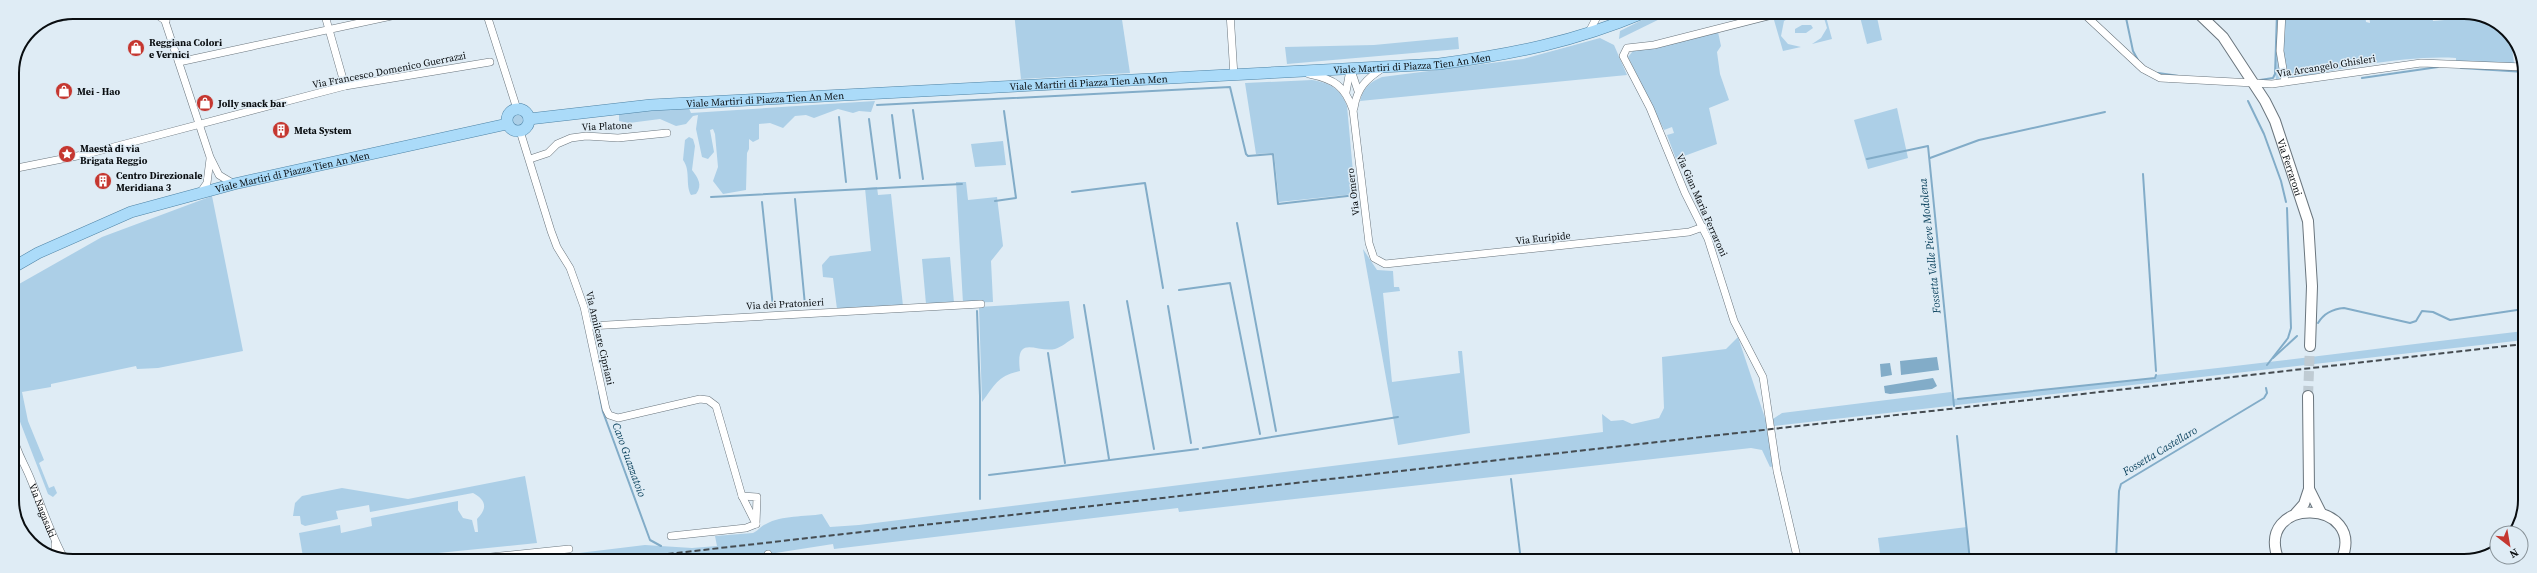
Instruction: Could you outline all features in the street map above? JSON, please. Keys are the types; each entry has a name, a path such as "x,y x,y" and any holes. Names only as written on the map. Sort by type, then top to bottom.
{"main road":[{"name":"Viale Martiri di Piazza Tien An Men","path":"529,119 651,105 1303,73 1439,64 1511,54 1588,34 1629,19"},
{"name":"Via Ferraroni","path":"2204,19 2223,37 2275,121 2308,222 2312,286 2310,346"},
{"path":"517,109 526,112 529,119 526,128 520,131 513,130 507,124 508,114 517,109"},
{"name":"Viale Martiri di Piazza Tien An Men","path":"19,264 38,253 131,212 234,184 507,124"},
{"name":"Viale Martiri di Piazza Tien An Men","path":"19,257 38,253"},
{"path":"2277,554 2275,549 2276,537 2286,520 2296,513 2304,504 2309,489 2308,396"},
{"path":"2309,489 2321,512"},
{"path":"2296,513 2309,510 2321,512 2332,519 2343,535 2344,547 2342,554"}],"street":[{"path":"162,19 166,22"},
{"path":"165,19 210,157 219,175 234,184"},
{"path":"326,19 345,86"},
{"path":"179,62 378,19"},
{"path":"488,19 517,109"},
{"path":"1230,19 1234,76"},
{"path":"1588,34 1596,19"},
{"path":"1615,19 1622,22"},
{"name":"Via Gian Maria Ferraroni","path":"1756,19 1654,45 1627,48 1623,56 1650,108 1685,193 1703,227 1714,253 1734,322 1766,386 1777,471 1796,554"},
{"name":"Via Arcangelo Ghisleri","path":"2090,19 2154,76 2253,84 2272,84 2284,81 2306,80 2421,63 2518,67"},
{"path":"2282,19 2281,55 2284,81"},
{"name":"Via Francesco Domenico Guerrazzi","path":"19,168 87,154 199,123 345,86 490,62"},
{"name":"Via Omero","path":"1353,110 1358,91 1369,78 1383,68"},
{"path":"1350,70 1358,91"},
{"path":"1303,73 1326,79 1346,92 1350,70"},
{"name":"Via Omero","path":"1346,92 1353,110 1369,243 1374,258 1385,264"},
{"name":"Via Amilcare Cipriani","path":"520,131 530,159 551,231 576,282 589,326 606,409 609,415 618,418 700,399 708,400 716,406 742,496"},
{"name":"Via Platone","path":"530,159 548,153 557,144 571,138 586,136 618,138 667,133"},
{"path":"200,193 207,183 210,173 210,157"},
{"name":"Via Euripide","path":"1385,264 1689,232 1703,227"},
{"name":"Via dei Pratonieri","path":"589,326 981,304"},
{"name":"Via Nagasaki","path":"19,458 26,468 55,542 61,553"},
{"path":"742,496 757,497 756,524"},
{"path":"742,496 756,524"},
{"path":"671,536 746,528 756,524"},
{"name":"Via Nagasaki","path":"55,542 55,551"},
{"path":"520,554 569,549"}],"shaded area":[{"path":"1015,19 1122,19 1130,73 1021,79"},
{"path":"1644,19 1660,19 1619,39 1620,31"},
{"path":"1788,19 1784,21 1781,36 1788,44 1801,47 1783,51 1774,20"},
{"path":"1824,19 1827,19 1832,39 1812,44 1821,38 1827,28"},
{"path":"1861,19 1877,19 1882,40 1867,44"},
{"path":"2278,19 2281,19 2281,81 2277,83 2275,74"},
{"path":"2284,19 2366,19 2366,22 2370,23 2370,19 2433,19 2433,21 2456,19 2475,20 2491,26 2505,37 2512,48 2514,63 2456,63 2456,58 2417,58 2375,63 2294,79 2288,74 2285,67 2282,39"},
{"path":"1802,25 1811,25 1813,28 1806,33 1795,33 1795,29"},
{"path":"1718,32 1721,46 1717,52 1720,74 1729,100 1709,108 1717,144 1676,159 1667,135 1674,133 1672,127 1664,130 1628,57 1633,51"},
{"path":"1458,37 1459,49 1287,64 1285,47 1374,45"},
{"path":"1600,38 1614,45 1627,75 1360,101 1363,92 1368,86 1382,77 1523,59"},
{"path":"1312,80 1334,87 1341,95 1347,106 1355,194 1279,202 1274,153 1256,154 1245,83"},
{"path":"875,101 871,112 859,111 853,113 838,109 814,118 806,115 795,116 783,128 770,123 759,124 759,139 753,142 749,139 746,190 723,194 713,181 718,167 715,134 713,129 710,130 714,152 708,159 702,157 696,129 698,115 693,116 686,124 676,126 660,119 629,123 619,121 619,113 688,106 691,113"},
{"path":"1897,108 1908,158 1868,169 1854,120"},
{"path":"518,112 525,117 526,120 521,127 518,128 511,123 510,120 515,113"},
{"path":"689,137 693,139 695,146 692,170 698,179 699,185 696,194 691,195 688,186 687,169 683,160 685,140"},
{"path":"1003,141 1006,165 975,167 971,144"},
{"path":"956,182 966,182 968,200 997,197 1003,246 991,261 993,302 963,303"},
{"path":"877,187 878,195 891,194 903,306 837,309 833,278 823,277 822,265 830,256 871,251 865,188"},
{"path":"212,196 243,351 158,368 137,369 136,366 51,384 51,387 22,392 28,421 44,460 39,463 49,488 54,486 57,493 53,497 48,494 19,419 19,284 102,237"},
{"path":"1363,249 1377,270 1393,271 1394,287 1399,287 1400,291 1383,293 1392,382 1460,373 1458,351 1462,351 1470,433 1398,445"},
{"path":"950,257 954,303 926,304 922,259"},
{"path":"1069,301 1074,338 1055,349 1048,350 1028,347 1024,348 1019,359 1020,371 1012,373 997,382 982,402 979,307"},
{"path":"2518,332 2518,341 1774,426 1773,419 1782,413 1951,392 1953,399 2154,378 2156,375"},
{"path":"1738,337 1767,424 1774,466 1770,467 1762,450 1751,448 1179,512 1178,508 834,549 833,544 769,554 571,554 645,545 692,548 717,546 715,536 753,533 772,521 794,517 822,514 830,527 859,525 1603,432 1602,414 1611,421 1623,420 1632,424 1659,418 1664,408 1662,357 1726,349"},
{"path":"1937,357 1939,370 1901,375 1900,361"},
{"path":"1890,363 1892,375 1881,377 1880,364"},
{"path":"1933,378 1937,386 1932,389 1890,394 1885,393 1884,386"},
{"path":"525,476 537,543 428,554 302,554 299,533 340,525 341,533 372,526 371,518 458,501 458,510 463,518 472,520 475,532 478,532 477,519 483,511 484,504 481,498 473,493 370,512 369,505 336,511 338,519 305,526 301,524 300,516 293,516 295,503 302,496 342,488 408,499"},
{"path":"1967,527 1969,554 1880,554 1878,538"}],"waterway":[{"path":"2126,19 2133,51 2138,60"},
{"path":"2260,80 2273,78 2275,74 2277,19"},
{"path":"2362,78 2438,67"},
{"path":"2461,68 2518,72"},
{"path":"2158,73 2179,76"},
{"path":"877,105 1230,87 1246,154 1248,156 1273,154 1278,204 1356,195"},
{"name":"Fossetta Castellaro","path":"2248,101 2264,134 2281,181 2286,202"},
{"path":"913,110 923,179"},
{"path":"995,201 1016,198 1004,111"},
{"path":"1930,158 1979,140 2105,112"},
{"path":"892,115 900,178"},
{"path":"839,117 846,182"},
{"path":"869,119 877,179"},
{"name":"Fossetta Valle Pieve Modolena","path":"1867,159 1928,146 1954,406"},
{"path":"2143,174 2156,371"},
{"path":"1072,192 1145,183 1163,288"},
{"path":"711,197 962,184"},
{"path":"795,199 805,305"},
{"path":"762,202 773,307"},
{"name":"Fossetta Castellaro","path":"2267,365 2288,338 2291,328 2287,208"},
{"path":"1237,223 1276,431"},
{"path":"1179,290 1230,283 1260,434"},
{"path":"1127,301 1154,449"},
{"path":"1084,305 1109,459"},
{"path":"1168,306 1191,443"},
{"path":"2318,323 2329,312 2344,308 2410,323 2416,321 2422,311 2433,312 2450,320 2518,309"},
{"path":"977,311 980,396 980,499"},
{"name":"Fossetta Castellaro","path":"2273,358 2297,336"},
{"path":"1048,353 1065,463"},
{"path":"1958,399 2155,378 2156,375"},
{"name":"Fossetta Castellaro","path":"2116,554 2119,491 2121,484 2264,398 2267,393 2266,388"},
{"name":"Cavo Guazzatoio","path":"599,392 603,412 650,540 661,546"},
{"path":"1203,448 1398,417"},
{"name":"Fossetta Valle Pieve Modolena","path":"1957,436 1969,554"},
{"path":"989,475 1198,449"},
{"path":"1511,479 1520,554"}],"tunnel":[{"path":"2308,396 2310,346"}],"railway":[{"path":"667,554 2518,345"}],"place":[{"name":"Reggiana Colori e Vernici","path":"136,48"},
{"name":"Mei - Hao","path":"64,91"},
{"name":"Jolly snack bar","path":"205,103"},
{"name":"Meta System","path":"281,130"},
{"name":"Maestà di via Brigata Reggio","path":"67,154"},
{"name":"Centro Direzionale Meridiana 3","path":"103,181"}]}
